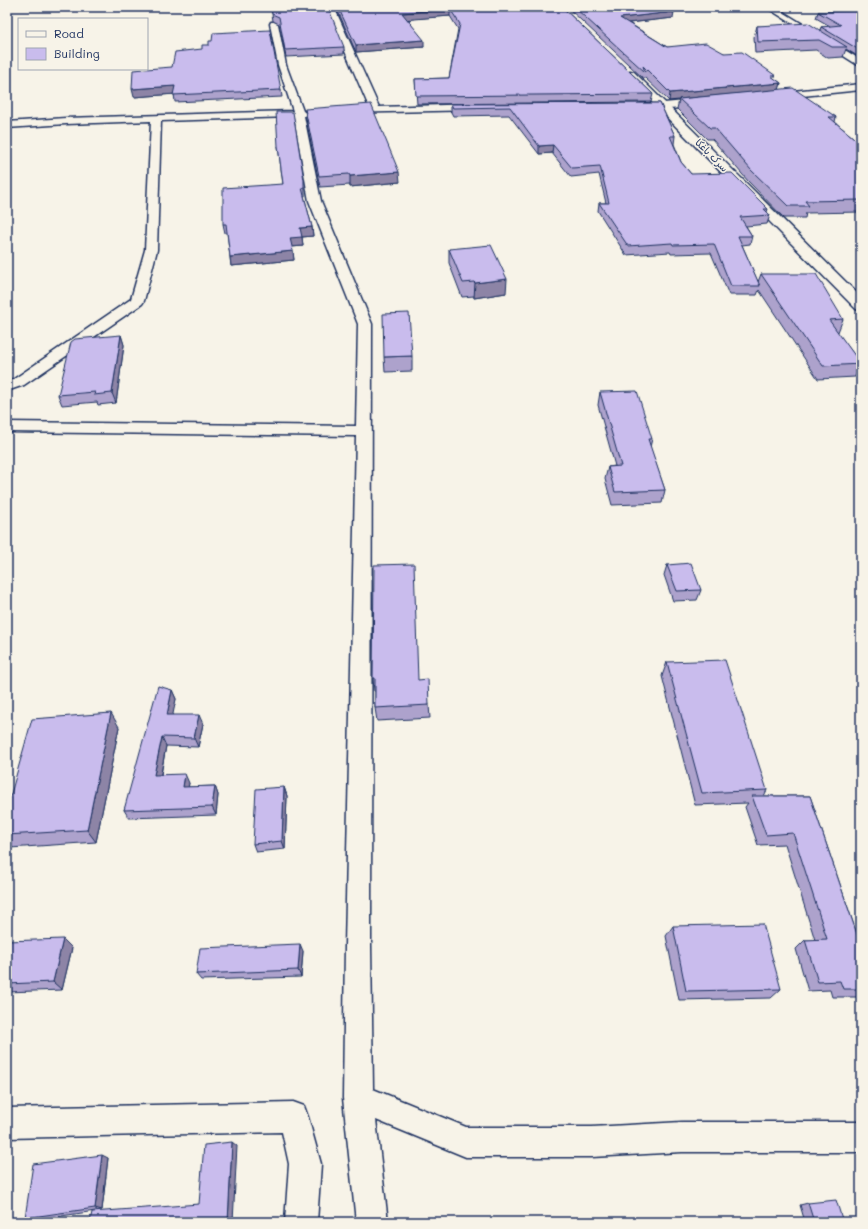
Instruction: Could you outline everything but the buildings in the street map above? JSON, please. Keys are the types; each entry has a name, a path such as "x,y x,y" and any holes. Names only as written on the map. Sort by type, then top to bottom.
{"street":[{"path":"330,7 375,109"},
{"path":"770,7 861,64"},
{"path":"274,24 282,65 307,114 315,201 365,324 358,946 358,1098 372,1222"},
{"name":"سرک باغکا","path":"624,68 664,106 861,305"},
{"path":"766,96 861,87"},
{"path":"633,106 664,106 719,101"},
{"path":"337,112 375,109 485,107"},
{"path":"7,125 307,114"},
{"path":"7,386 19,382 137,301 151,250 156,119"},
{"path":"7,427 364,431"},
{"path":"358,1098 466,1142 592,1142 682,1138 861,1137"},
{"path":"7,1124 293,1117 305,1164 301,1222"}]}
